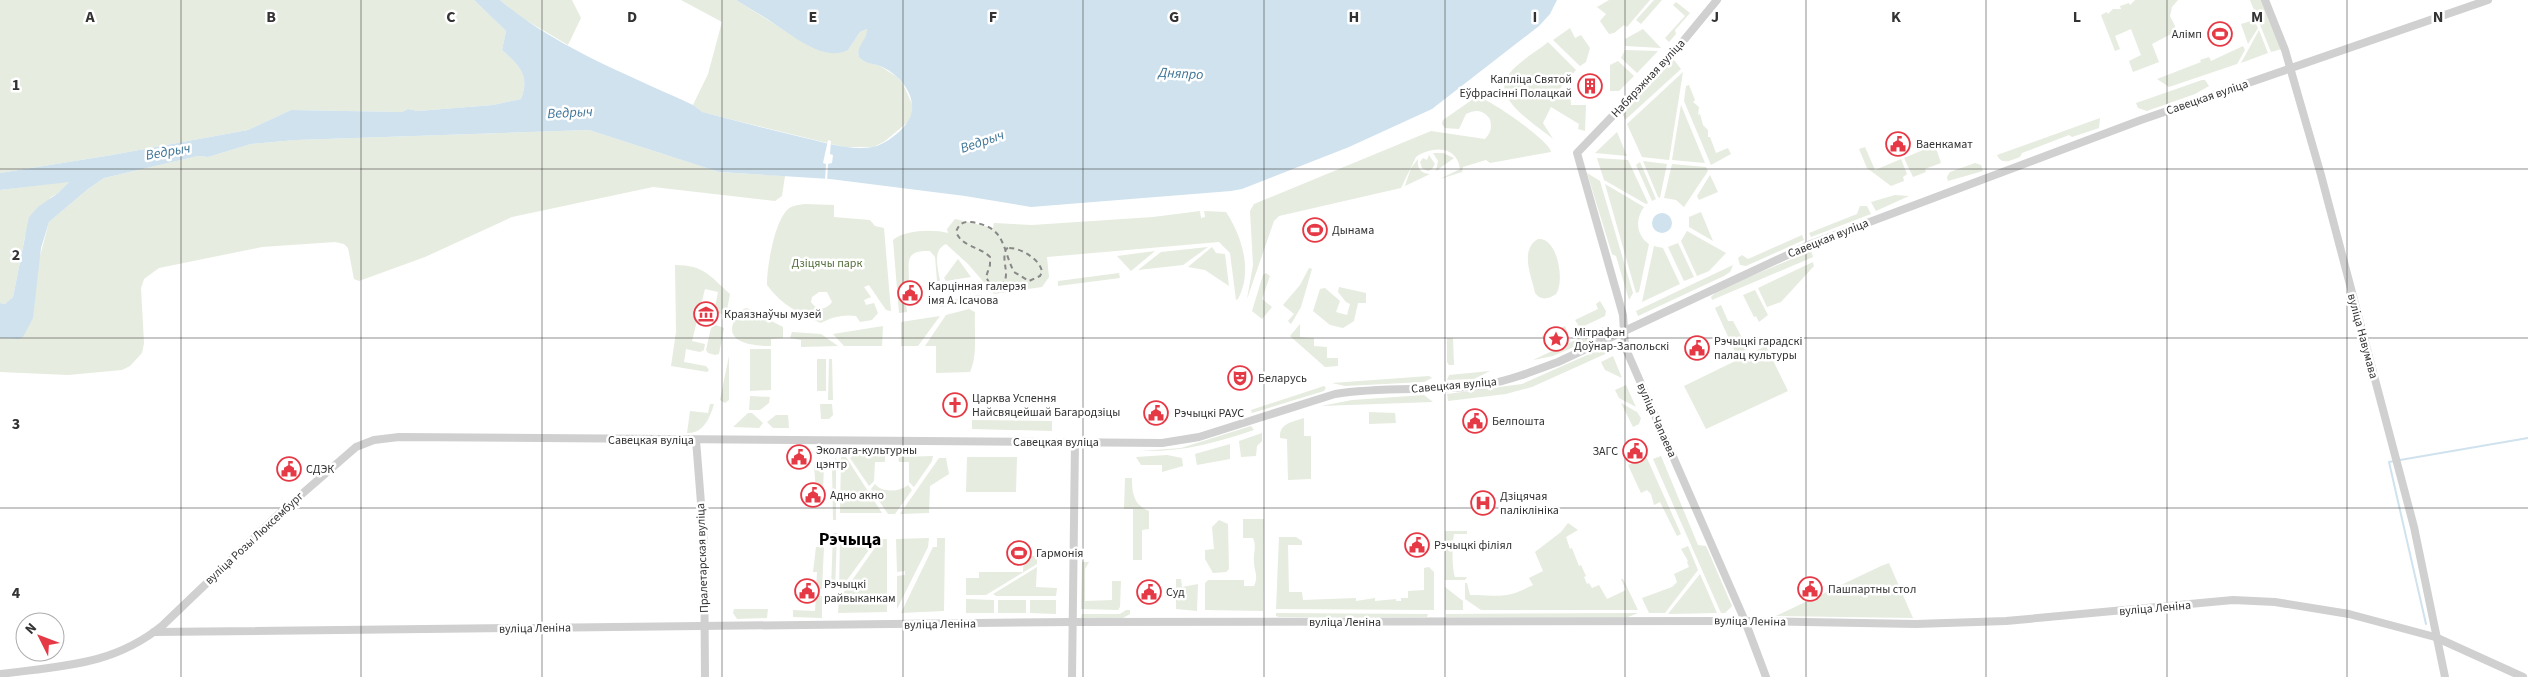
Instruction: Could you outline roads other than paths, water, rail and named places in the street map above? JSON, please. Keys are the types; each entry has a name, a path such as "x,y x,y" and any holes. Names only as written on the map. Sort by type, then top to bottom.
{"street":[{"name":"Набярэжная вуліца","path":"1577,153 1675,51 1717,0"},
{"name":"вуліца Навумава","path":"2265,0 2290,67 2321,175 2414,527 2444,677"},
{"name":"Савецкая вуліца","path":"356,447 374,440 399,438 1178,442 1335,394 1356,391 1492,383 1517,378 1811,244 1999,172 2290,67 2488,0"},
{"name":"вуліца Чапаева","path":"1577,153 1622,314 1626,347 1745,621 1766,677"},
{"name":"Пралетарская вуліца","path":"696,440 704,541 706,677"},
{"path":"1072,677 1075,442"},
{"name":"вуліца Розы Люксембург","path":"0,674 98,660 138,643 154,632 280,513 356,447"},
{"name":"вуліца Леніна","path":"154,632 1072,622 1745,621 1899,624 2006,621 2233,600 2275,602 2349,614 2435,637 2523,677"}],"water":[{"path":"474,0 500,0 521,17 568,46 693,105 702,112 830,144 865,148 877,146 885,142 902,129 911,115 912,109 909,93 896,76 886,69 866,62 859,57 859,50 866,36 867,29 860,32 848,50 839,53 829,53 820,51 801,41 736,0 1557,0 1550,14 1539,26 1432,109 1349,147 1242,189 1231,191 1031,207 965,196 830,179 719,172 589,130 296,140 251,144 208,157 198,156 104,178 88,189 49,222 41,248 33,318 23,337 18,339 0,338 0,303 5,304 13,297 29,217 38,207 58,193 69,182 0,190 0,173 248,130 291,110 402,112 408,109 418,111 493,105 521,99 524,91 524,77 514,61 502,50 506,31"},
{"path":"1662,213 1669,216 1672,223 1669,230 1662,233 1655,230 1652,223 1655,216"}],"waterway":[{"path":"2400,460 2528,438"},
{"path":"2395,461 2389,462 2426,624"}],"railway":[{"path":"1008,248 1006,249 1005,254 1004,259 1005,280 998,287 991,286 986,277 990,265 990,257 986,253 966,244 956,232 960,225 966,222 991,228 1001,239 1004,246 1007,254 1010,263 1014,272 1029,281 1040,276 1042,272 1041,267 1034,259 1024,252 1008,248"}],"place":[{"name":"Алімп","path":"2220,34"},
{"name":"Капліца Святой Еўфрасінні Полацкай","path":"1590,86"},
{"name":"Ваенкамат","path":"1898,144"},
{"name":"Дынама","path":"1315,230"},
{"name":"Карцінная галерэя імя А. Ісачова","path":"910,293"},
{"name":"Краязнаўчы музей","path":"706,314"},
{"name":"Мітрафан Доўнар-Запольскі","path":"1556,339"},
{"name":"Рэчыцкі гарадскі палац культуры","path":"1697,348"},
{"name":"Беларусь","path":"1240,378"},
{"name":"Царква Успення Найсвяцейшай Багародзіцы","path":"955,405"},
{"name":"Рэчыцкі РАУС","path":"1156,413"},
{"name":"Белпошта","path":"1475,421"},
{"name":"ЗАГС","path":"1635,451"},
{"name":"Эколага-культурны цэнтр","path":"799,457"},
{"name":"СДЭК","path":"289,469"},
{"name":"Адно акно","path":"813,495"},
{"name":"Дзіцячая паліклініка","path":"1483,503"},
{"name":"Рэчыцкі філіял","path":"1417,545"},
{"name":"Гармонія","path":"1019,553"},
{"name":"Пашпартны стол","path":"1810,589"},
{"name":"Рэчыцкі райвыканкам","path":"807,591"},
{"name":"Суд","path":"1149,592"}],"district":[{"name":"Рэчыца","path":"850,539"}],"water label":[{"name":"Дняпро","path":"1181,73"},
{"name":"Ведрыч","path":"570,112"},
{"name":"Ведрыч","path":"982,141"},
{"name":"Ведрыч","path":"168,151"}],"park label":[{"name":"Дзіцячы парк","path":"827,263"}]}
